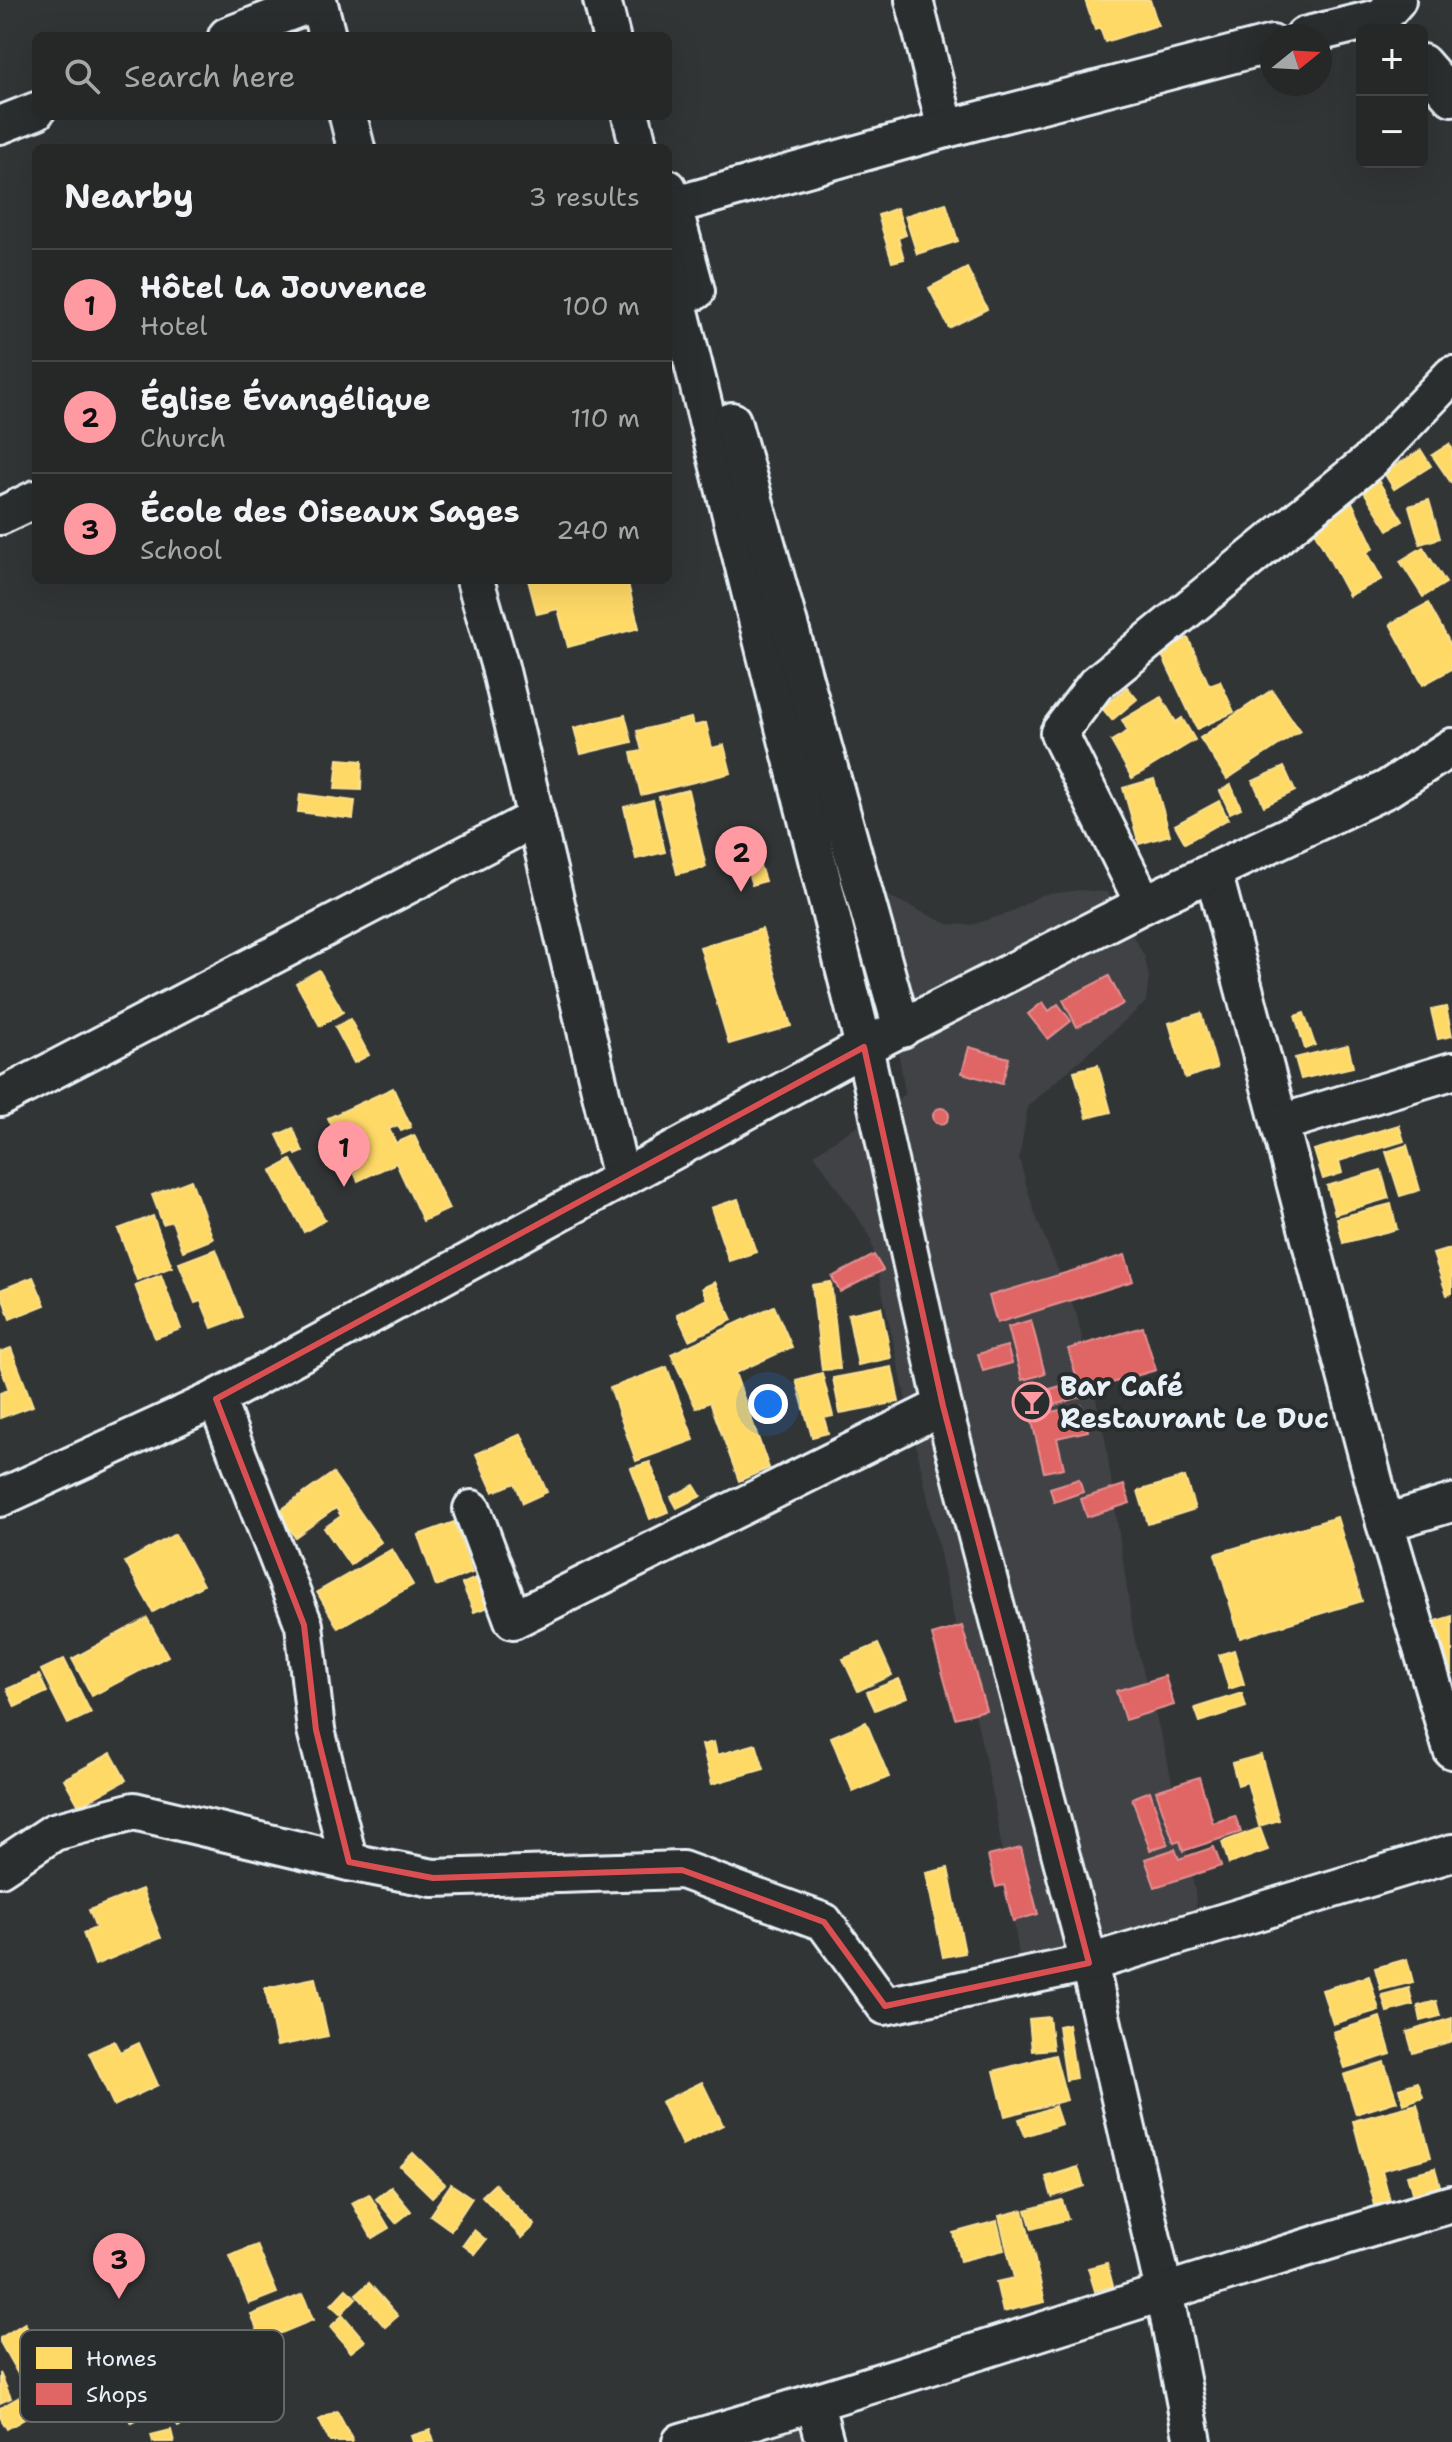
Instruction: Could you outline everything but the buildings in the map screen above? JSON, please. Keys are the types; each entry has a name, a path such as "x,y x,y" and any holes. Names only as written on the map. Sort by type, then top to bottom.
{"street":[{"path":"237,32 318,0 326,32"},
{"path":"602,0 610,32"},
{"path":"628,0 635,32"},
{"path":"914,0 946,129"},
{"path":"1332,30 1391,16"},
{"path":"672,197 1260,47"},
{"path":"1428,70 1452,97"},
{"path":"0,125 32,113"},
{"path":"349,120 355,144"},
{"path":"632,120 638,144"},
{"path":"654,120 658,144"},
{"path":"672,204 902,1029"},
{"path":"672,279 864,1047 943,1406 1089,1963 1164,2291 1193,2442"},
{"path":"1144,904 1059,733 1096,684 1371,460 1452,375"},
{"path":"0,516 32,501"},
{"path":"476,584 500,667 621,1178"},
{"path":"0,1498 216,1399 864,1047 1144,904 1387,789 1452,747"},
{"path":"0,1098 536,818"},
{"path":"1213,871 1385,1523 1452,1750"},
{"path":"1281,1123 1452,1071"},
{"path":"216,1399 304,1625 316,1730 349,1862"},
{"path":"472,1509 513,1620 943,1406"},
{"path":"1385,1523 1452,1503"},
{"path":"0,1868 54,1832 134,1811 349,1862 433,1878 682,1870 824,1922 885,2006 1089,1963 1452,1853"},
{"path":"681,2442 815,2404 1164,2291 1452,2204"},
{"path":"815,2404 825,2442"}],"highlighted area":[{"path":"864,1047 943,1406 1089,1963 885,2006 824,1922 682,1870 433,1878 349,1862 316,1730 304,1625 216,1399"}],"shaded area":[{"path":"1079,890 1107,892 1144,955 1149,977 1146,1002 1028,1106 1019,1159 1035,1214 1077,1316 1105,1438 1134,1637 1166,1753 1196,1908 1185,1952 1147,1970 1025,1992 993,1795 870,1236 814,1154 905,1094 883,951 878,891 948,924 971,925 1009,913 1041,895"},
{"path":"803,2427 806,2442 750,2442"}],"place":[{"name":"Église Évangélique","path":"741,892"},
{"name":"Hôtel La Jouvence","path":"344,1187"},
{"name":"Bar Café Restaurant Le Duc","path":"1032,1402"},
{"name":"École des Oiseaux Sages","path":"119,2299"}]}
